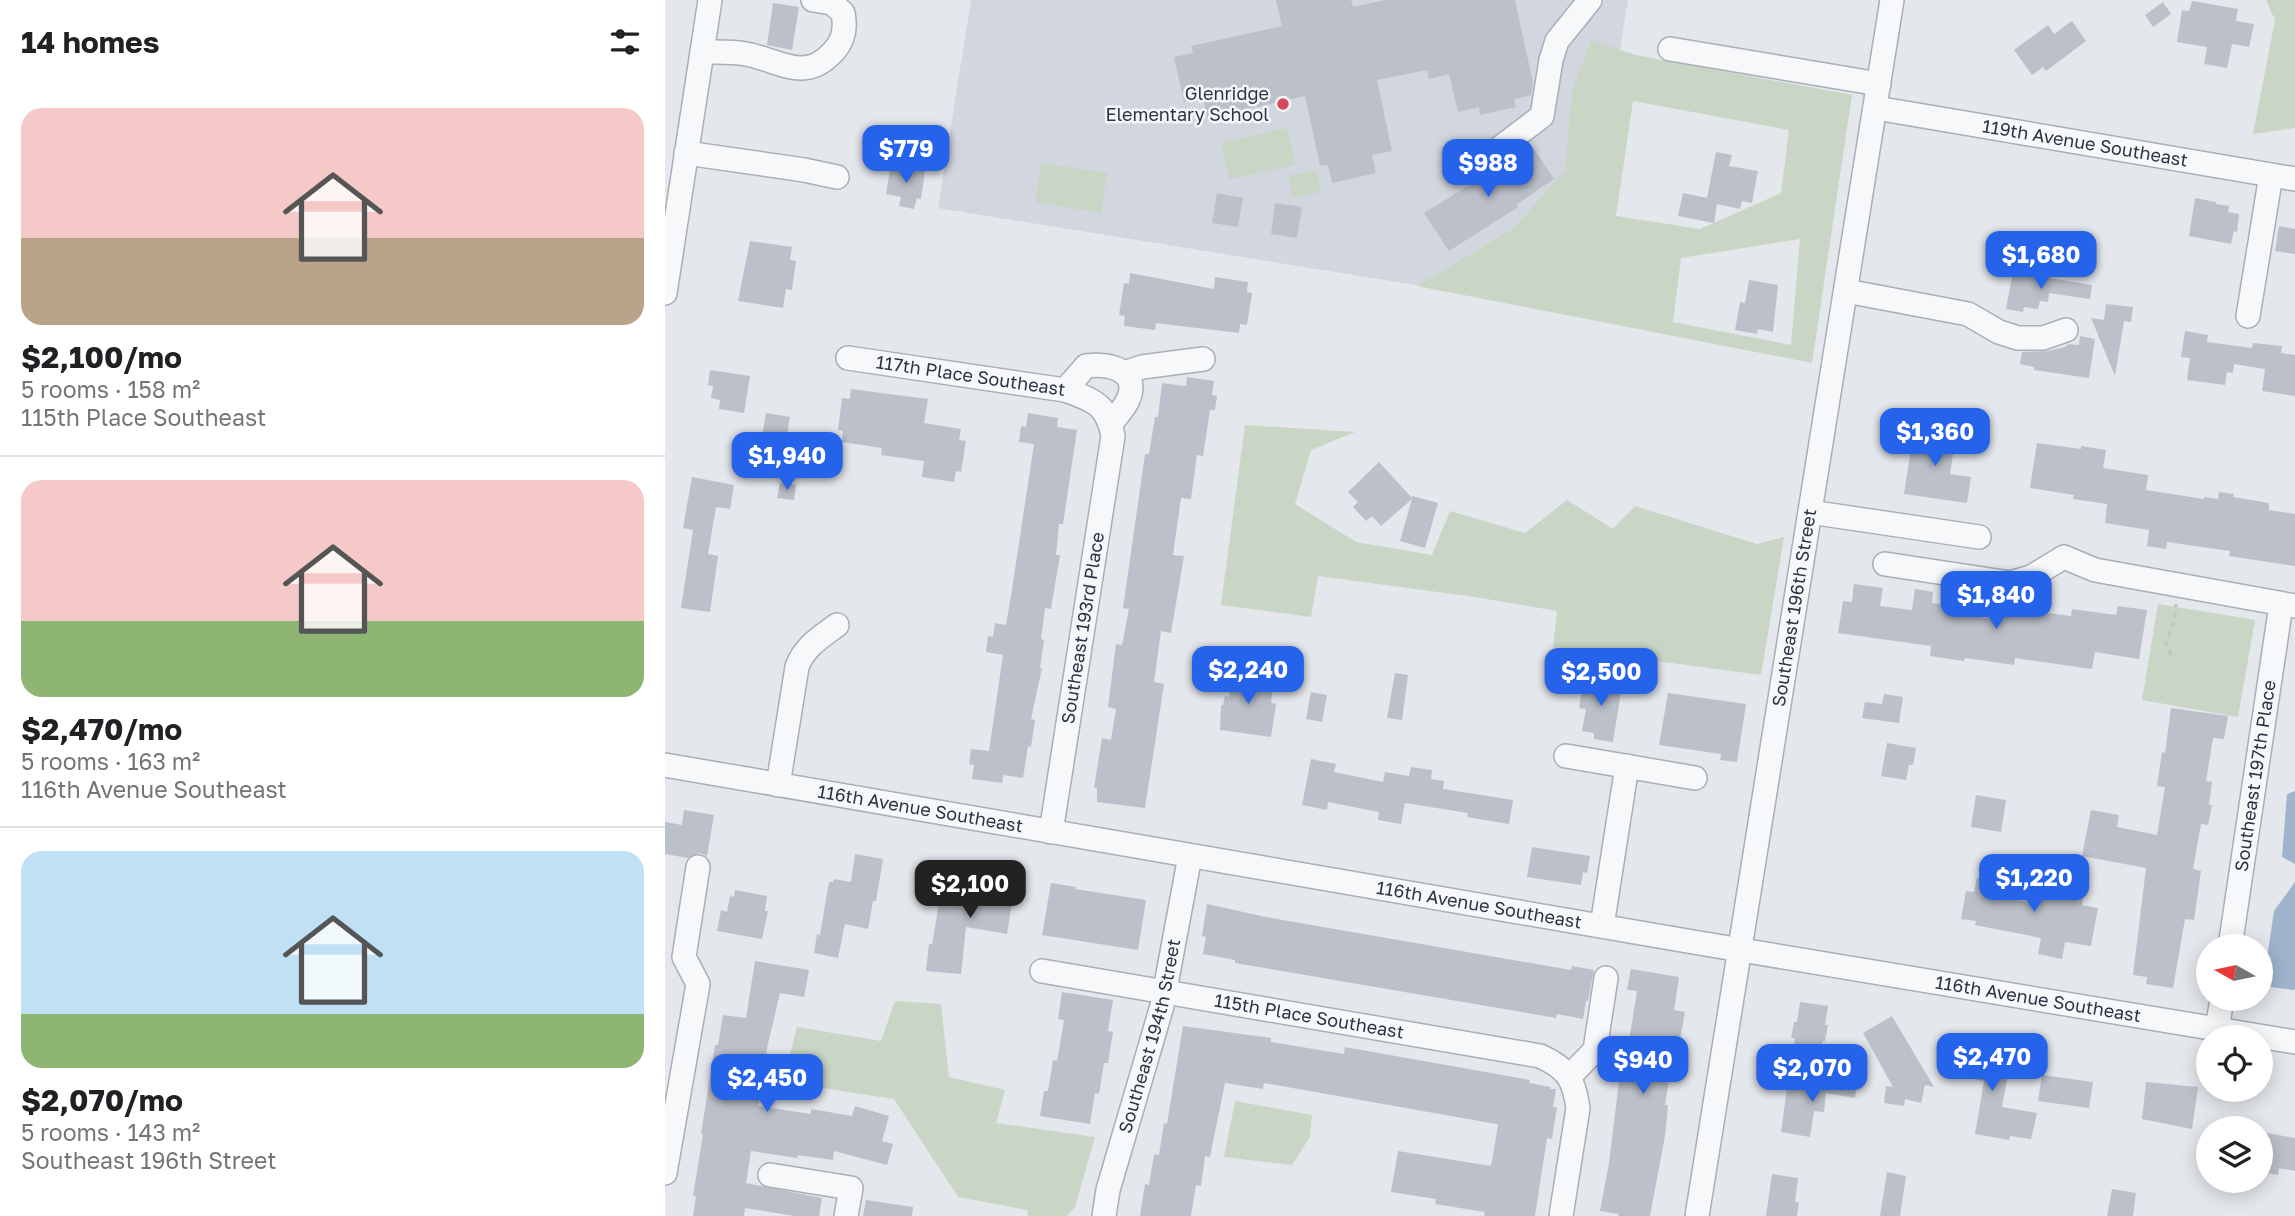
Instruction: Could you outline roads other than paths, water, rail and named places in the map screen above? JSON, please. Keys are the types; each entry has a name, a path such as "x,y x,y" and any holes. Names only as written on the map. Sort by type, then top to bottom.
{"street":[{"path":"665,293 710,0"},
{"path":"702,52 749,54 787,67 808,69 823,63 839,46 845,27 843,13 832,4 813,0"},
{"path":"1476,166 1542,116 1551,60 1557,41 1590,0"},
{"name":"Southeast 196th Street","path":"1697,1216 1892,0"},
{"path":"1670,49 1879,84"},
{"name":"119th Avenue Southeast","path":"1875,108 2295,179"},
{"path":"686,153 837,177"},
{"path":"2248,316 2271,175"},
{"path":"1846,291 1968,314 1999,332 2018,338 2043,338 2066,330"},
{"name":"117th Place Southeast","path":"848,358 1065,390 1093,400 1111,424"},
{"path":"1065,390 1086,366 1107,364 1124,373 1142,367 1203,359"},
{"name":"Southeast 193rd Place","path":"1051,832 1113,436 1111,424 1127,402 1131,391 1131,385 1124,373"},
{"path":"1811,512 1979,537"},
{"path":"1885,564 2010,583 2031,577 2064,557 2095,570 2288,605"},
{"name":"Southeast 197th Place","path":"2232,934 2288,605"},
{"path":"778,785 801,656 837,625"},
{"path":"1566,756 1695,778"},
{"name":"116th Avenue Southeast","path":"665,765 1739,950 2196,1026"},
{"path":"1602,926 1627,766"},
{"name":"Southeast 194th Street","path":"1104,1216 1108,1190 1165,992 1190,856"},
{"path":"665,1173 698,984 684,957 698,867"},
{"name":"115th Place Southeast","path":"1042,971 1540,1056 1558,1064 1569,1077"},
{"path":"1561,1216 1578,1108 1576,1091 1569,1077 1595,1049 1607,978"},
{"name":"116th Avenue Southeast","path":"2273,1038 2295,1042"},
{"path":"770,1175 851,1188 846,1216"}],"water":[{"path":"2295,791 2295,864 2282,857 2287,794"},
{"path":"2295,882 2293,990 2273,987 2273,934 2271,934 2274,911"}],"place":[{"name":"Glenridge Elementary School","path":"1283,104"}]}
